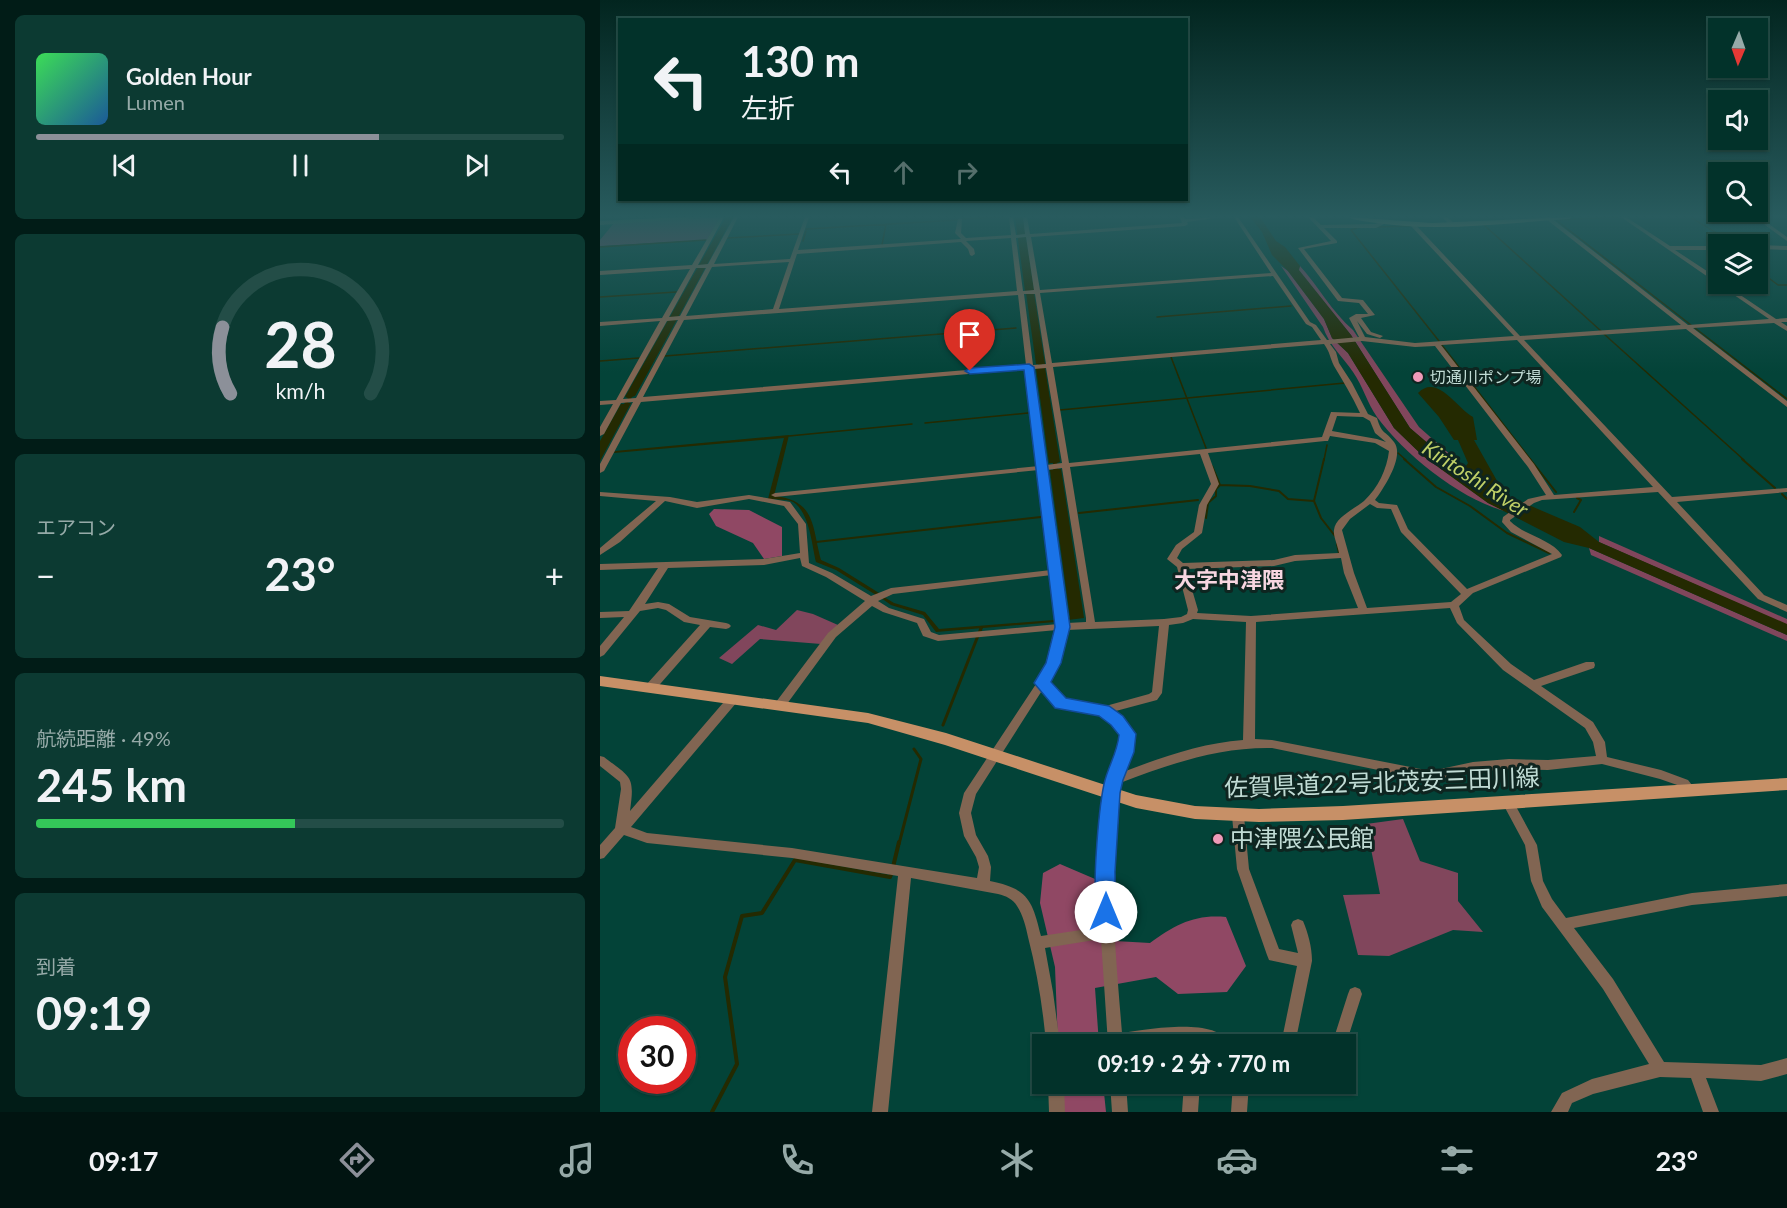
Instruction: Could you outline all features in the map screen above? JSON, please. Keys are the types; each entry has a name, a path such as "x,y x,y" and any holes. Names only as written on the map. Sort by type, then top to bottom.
{"main road":[{"name":"佐賀県道22号北茂安三田川線","path":"600,681 868,718 896,724 993,756 1113,787 1172,810 1238,816 1509,804 1787,784"}],"street":[{"path":"600,273 660,269"},
{"path":"600,471 628,401 700,269"},
{"path":"600,434 628,401 700,269"},
{"path":"776,311 790,269"},
{"path":"1023,269 1058,466 1091,618 1090,626"},
{"path":"983,885 985,867 982,856 970,836 965,813 970,793 990,766 993,756 1042,683 1053,663 1063,627 1042,468 1040,366 1029,292 1028,269"},
{"path":"1271,269 1308,323 1314,326 1327,342 1365,415"},
{"path":"1317,269 1340,300 1361,301 1371,311 1372,315 1352,318 1362,339"},
{"path":"1454,269 1761,597 1787,609"},
{"path":"1613,269 1787,405"},
{"path":"600,324 1274,274"},
{"path":"1736,294 1787,329"},
{"path":"1356,316 1369,333 1404,345"},
{"path":"600,403 1362,339 1404,345 1787,320"},
{"path":"1436,343 1531,466 1551,497"},
{"path":"775,495 1325,439 1334,414 1365,415 1374,420 1375,428 1392,444 1394,450 1382,480 1370,501 1339,526 1344,555 1363,610"},
{"path":"1328,433 1377,441 1394,450"},
{"path":"1192,616 1193,610 1181,566 1172,559 1179,547 1198,533 1203,505 1215,484 1203,451"},
{"path":"600,494 707,505 749,497 788,504 802,524 805,564 811,569 877,597 886,610 921,621 931,637 1164,622 1183,620 1192,616 1251,619 1454,605 1465,593 1558,555 1554,550 1514,530 1506,522 1506,519 1532,501 1551,497 1659,489"},
{"path":"1671,500 1787,490"},
{"path":"600,552 615,542 663,499"},
{"path":"1370,501 1377,505 1394,507 1404,530 1465,593"},
{"path":"600,567 764,561 803,555"},
{"path":"1181,566 1274,563 1295,558 1344,555"},
{"path":"600,653 634,611 665,566"},
{"path":"780,705 832,634 877,597 1056,572"},
{"path":"600,615 634,611 658,605 669,607 687,620 726,626"},
{"path":"1454,605 1460,621 1468,631 1508,667 1588,725 1599,742 1602,760"},
{"path":"1249,742 1251,619"},
{"path":"1103,711 1153,697 1157,693 1164,622"},
{"path":"650,688 707,624"},
{"path":"1532,685 1590,665"},
{"path":"1042,683 1049,688 1061,704 1103,711 1117,720 1127,734 1126,752 1113,787 1106,872 1106,932 1114,1034"},
{"path":"600,854 733,699"},
{"path":"1113,787 1138,769 1183,756 1249,742 1272,744 1431,776 1473,767 1509,764 1548,765 1602,760 1684,783 1690,790"},
{"path":"600,760 626,780 627,789 621,828"},
{"path":"1509,804 1531,845 1537,881 1547,903 1608,984 1660,1069"},
{"path":"1238,816 1243,869 1274,956 1305,961"},
{"path":"621,828 647,838 792,853 983,885 1019,898 1024,905 1037,943 1051,1034"},
{"path":"880,1112 905,872"},
{"path":"1566,926 1569,922 1692,898 1787,890"},
{"path":"1290,1034 1305,961 1305,950 1298,924"},
{"path":"1037,943 1106,932"},
{"path":"1342,1034 1355,994"},
{"path":"1559,1112 1567,1098 1592,1087 1660,1069 1761,1073 1787,1066"},
{"path":"1696,1071 1711,1112"},
{"path":"1056,1094 1057,1112"},
{"path":"1119,1094 1120,1112"},
{"path":"1190,1112 1191,1094"},
{"path":"1239,1112 1240,1094"}],"shaded area":[{"path":"1283,269 1288,271 1324,319 1332,338 1348,353 1394,428 1423,456 1488,503 1505,511 1470,497 1452,486 1402,446 1377,417 1360,383 1332,345 1323,327"},
{"path":"1302,269 1353,330 1419,427 1462,465 1431,446 1410,428 1351,335 1298,270"},
{"path":"714,509 749,510 782,527 782,556 764,559 753,543 716,526 709,514"},
{"path":"1599,536 1787,619 1787,625 1599,542"},
{"path":"1589,548 1787,635 1787,641 1591,555"},
{"path":"797,610 838,625 821,644 760,639 732,664 719,658 758,625 776,630"},
{"path":"1403,819 1420,861 1458,873 1458,901 1483,932 1453,930 1389,956 1358,955 1343,895 1380,894 1366,824"},
{"path":"1060,864 1095,879 1098,940 1150,943 1185,922 1204,917 1226,917 1246,966 1227,992 1178,994 1156,977 1095,988 1098,1034 1058,1034 1055,967 1040,903 1043,873"},
{"path":"1060,1094 1104,1094 1106,1112 1061,1112"}],"water":[{"path":"697,269 705,269 635,396 628,403 631,403 600,461 600,441 621,404 624,404 628,398 625,397"},
{"path":"1022,269 1031,269 1034,290 1031,291 1034,293 1045,364 1042,364 1042,367 1045,368 1060,462 1057,463 1058,469 1061,469 1084,618 1068,620 1070,617 1050,470 1053,470 1053,463 1049,463 1036,368 1039,367 1036,364 1026,293 1028,293 1025,291"},
{"name":"Kiritoshi River","path":"1286,269 1299,269 1351,335 1410,428 1431,446 1462,465 1466,466 1468,463 1458,440 1454,440 1439,417 1418,393 1425,388 1432,387 1447,394 1473,417 1477,440 1474,440 1505,495 1580,527 1599,542 1787,624 1787,635 1589,548 1564,542 1488,503 1423,456 1394,428 1348,353 1332,338 1324,319"},
{"path":"789,435 774,496 798,503 805,509 813,526 821,560 839,568 879,593 876,595 836,570 816,562 810,532 801,510 790,501 768,499 784,438 614,453 615,451"},
{"path":"884,597 894,603 925,612 939,629 1054,620 1055,622 936,632 923,615 891,605 881,598"}],"waterway":[{"path":"1382,269 1439,341"},
{"path":"1533,269 1601,331"},
{"path":"1619,269 1691,325"},
{"path":"1768,278 1778,285 1787,285"},
{"path":"600,297 676,292"},
{"path":"1157,317 1291,306"},
{"path":"665,356 1016,328"},
{"path":"1695,328 1787,399"},
{"path":"1604,334 1744,460"},
{"path":"1441,344 1531,460"},
{"path":"1171,357 1187,398"},
{"path":"600,361 639,358"},
{"path":"1187,398 1345,383"},
{"path":"1060,410 1187,398"},
{"path":"1187,398 1206,448"},
{"path":"925,423 1028,413"},
{"path":"789,436 912,424"},
{"path":"1324,460 1327,445"},
{"path":"1398,453 1406,460"},
{"path":"1314,501 1324,459"},
{"name":"Kiritoshi River","path":"1404,459 1436,487 1470,506 1507,533 1549,553"},
{"path":"1530,459 1556,492"},
{"path":"1742,459 1775,488"},
{"path":"1212,466 1220,485"},
{"path":"1206,518 1208,503 1216,496 1216,489 1220,485"},
{"path":"1220,485 1250,486 1279,491 1288,499 1314,501"},
{"path":"1782,494 1787,499"},
{"path":"1574,512 1581,500 1577,498"},
{"path":"1079,513 1198,500"},
{"path":"1314,501 1321,518 1335,536"},
{"path":"816,542 1041,517"},
{"path":"1337,544 1339,553"},
{"path":"943,725 981,628"},
{"path":"899,844 921,759 914,749"},
{"path":"893,867 899,842"},
{"path":"712,1112 737,1064 725,977 742,916 762,913 795,860 890,877 892,872"}],"place":[{"name":"切通川ポンプ場","path":"1418,377"},
{"name":"中津隈公民館","path":"1218,839"}],"district":[{"name":"大字中津隈","path":"1229,580"}],"route":[{"path":"970,371 1029,367 1063,627 1053,663 1042,683 1049,688 1061,704 1103,711 1117,720 1127,734 1126,752 1114,780 1112,793 1106,872 1106,912"}]}
